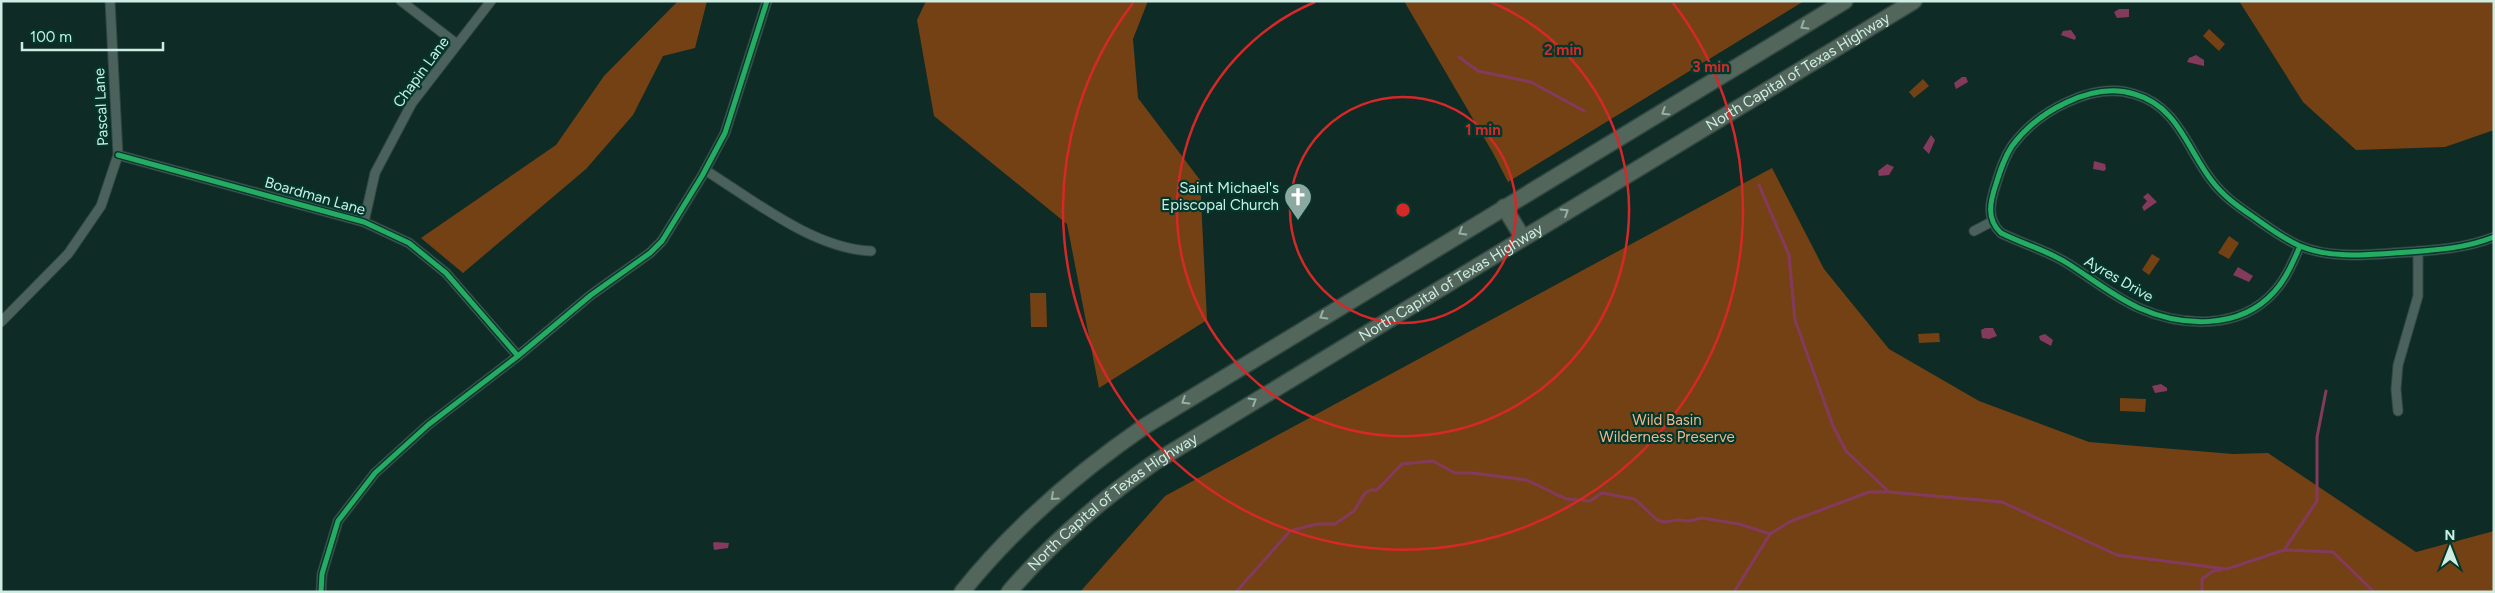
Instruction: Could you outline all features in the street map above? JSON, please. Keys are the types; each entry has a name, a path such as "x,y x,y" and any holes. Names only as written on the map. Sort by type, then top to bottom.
{"highway":[{"path":"962,592 990,559 1028,521 1082,473 1122,442 1206,388 1504,207 1636,130 1845,1"},
{"name":"North Capital of Texas Highway","path":"1009,592 1061,538 1100,504 1155,462 1914,1"},
{"path":"1504,207 1524,238"}],"street":[{"name":"Pascal Lane","path":"1,322 68,254 101,206 118,155 110,1"},
{"path":"401,1 457,44"},
{"name":"Chapin Lane","path":"364,222 375,173 412,103 492,1"},
{"path":"321,592 322,574 338,521 375,473 428,425 518,356 591,295 650,253 662,241 705,170 732,114 767,1"},
{"path":"1974,231 1993,221 1990,204 1995,186 2009,152 2023,134 2049,114 2071,102 2088,94 2116,90 2143,96 2164,109 2180,128 2210,179 2224,195 2268,227 2300,246 2324,252 2352,255 2418,251 2476,244 2494,237"},
{"name":"Boardman Lane","path":"118,155 364,222 409,243 446,273 518,356"},
{"path":"705,170 821,240 848,249 872,252"},
{"name":"Ayres Drive","path":"1993,221 2001,233 2062,260 2136,307 2159,315 2190,321 2206,322 2230,319 2256,308 2278,287 2300,246"},
{"path":"2398,411 2396,389 2398,365 2418,296 2418,251"}],"green space":[{"path":"678,1 707,1 695,48 663,56 633,115 586,169 463,273 421,238 556,145 604,76"},
{"path":"926,1 1148,1 1133,39 1138,98 1200,180 1207,320 1099,388 1067,224 934,116 917,20"},
{"path":"1404,1 1804,1 1508,182"},
{"path":"2239,1 2494,1 2494,130 2445,147 2356,150 2303,102"},
{"path":"2209,29 2225,44 2219,51 2203,36"},
{"path":"1923,79 1929,86 1914,98 1909,92"},
{"name":"Wild Basin Wilderness Preserve","path":"1772,168 1824,269 1889,349 1979,401 2089,442 2233,454 2268,453 2416,552 2494,531 2494,592 1080,592 1165,496"},
{"path":"2229,236 2239,243 2229,259 2218,253"},
{"path":"2152,254 2160,259 2149,275 2142,270"},
{"path":"1030,293 1046,293 1047,327 1031,327"},
{"path":"1939,333 1940,342 1919,343 1918,334"},
{"path":"2120,398 2146,399 2145,412 2120,411"}],"shaded area":[{"path":"2119,9 2129,9 2129,17 2117,18 2114,12"},
{"path":"2071,30 2076,37 2075,40 2061,35 2063,31"},
{"path":"2196,55 2204,60 2204,66 2187,62 2189,58"},
{"path":"1962,77 1966,77 1968,82 1956,89 1954,83"},
{"path":"1931,135 1935,140 1929,154 1923,148"},
{"path":"2094,161 2105,164 2106,169 2104,171 2093,169"},
{"path":"1887,164 1894,167 1889,175 1879,176 1878,171"},
{"path":"2148,193 2157,202 2144,211 2142,207 2147,201 2143,197"},
{"path":"2238,267 2253,276 2249,282 2233,275"},
{"path":"1993,328 1997,336 1989,339 1982,338 1981,330"},
{"path":"2045,334 2053,340 2051,346 2040,340 2039,336"},
{"path":"2161,384 2167,388 2167,391 2155,393 2152,386"},
{"path":"713,543 729,543 728,548 714,550"}],"waterway":[{"path":"1459,57 1478,71 1531,82 1584,111"},
{"path":"1759,185 1789,255 1795,320 1833,426 1846,451 1889,492 2002,502 2117,555 2227,569 2284,550"},
{"path":"2326,391 2317,437 2317,501 2284,550 2333,552 2374,592"},
{"path":"1236,592 1290,531 1317,524 1335,524 1354,511 1365,493 1377,490 1402,464 1433,461 1455,473 1472,473 1527,480 1566,499 1590,501 1602,493 1635,499 1657,520 1664,522 1688,521 1702,518 1739,524 1770,534"},
{"path":"1734,592 1770,534 1789,522 1869,492 1887,492"},
{"path":"2202,592 2202,579 2213,571 2221,570"}],"cycle path":[{"path":"321,592 322,574 338,521 375,473 428,425 518,356 591,295 650,253 662,241 702,176 725,133 767,1"},
{"path":"2300,246 2289,270 2274,292 2260,304 2245,313 2228,319 2210,321 2173,319 2139,308 2059,258 2001,233 1993,222 1991,204 2004,160 2012,146 2023,133 2051,111 2067,102 2101,92 2118,91 2134,94 2149,100 2161,108 2180,130 2203,169 2222,192 2238,206 2271,229 2300,246 2340,255 2368,255 2452,248 2494,237"},
{"path":"118,155 364,222 409,243 446,273 518,356"}],"place":[{"name":"Saint Michael's Episcopal Church","path":"1298,221"}]}
